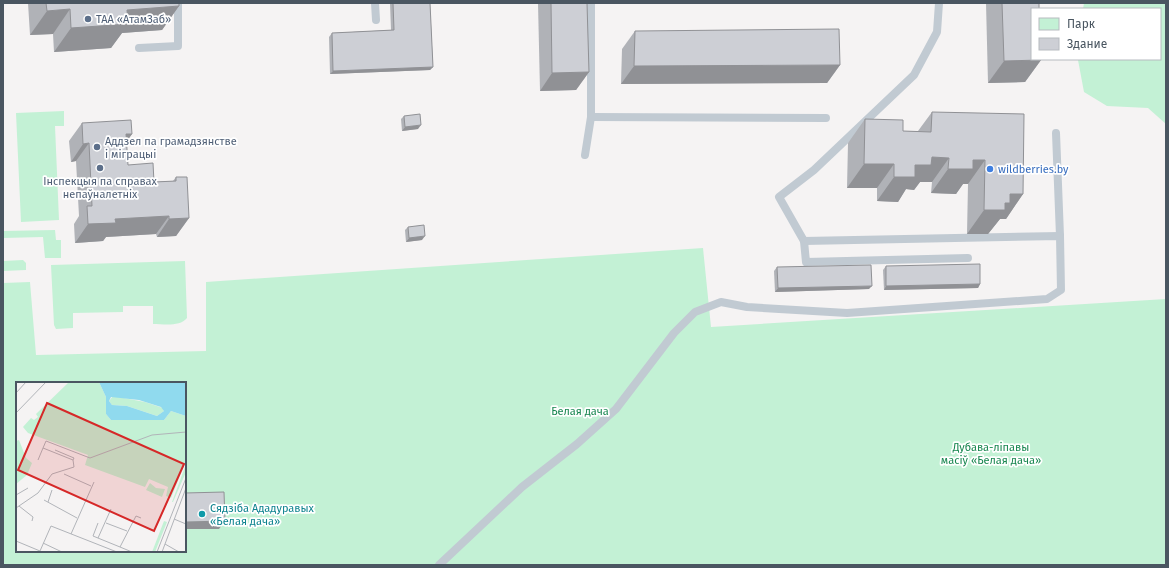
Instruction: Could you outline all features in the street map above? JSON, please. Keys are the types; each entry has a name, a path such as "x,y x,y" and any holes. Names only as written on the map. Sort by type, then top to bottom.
{"lane":[{"path":"139,48 178,46 178,3"},
{"path":"376,3 376,20"},
{"path":"585,155 591,117 591,3"},
{"path":"939,3 937,32 914,76 814,170 779,197 804,242 806,262 968,258"},
{"path":"591,117 826,118"},
{"path":"439,565 522,487 577,444 616,409 674,333 694,312 721,302 747,307 847,312 1047,300 1061,290 1056,134"},
{"path":"804,242 1060,236"}],"green space":[{"path":"1084,3 1166,3 1166,124 1148,108 1107,106 1084,92 1078,60 1161,60 1161,8 1083,8"},
{"path":"64,111 64,126 55,126 59,220 21,222 16,113"},
{"path":"55,230 56,240 61,240 61,258 45,258 43,237 3,238 3,231"},
{"name":"Белая дача","path":"703,248 711,327 1166,299 1166,565 3,565 3,283 30,282 36,355 206,351 206,282"},
{"path":"23,260 26,263 26,270 3,271 3,261"},
{"path":"185,261 187,318 184,321 176,324 153,324 153,306 123,306 123,312 73,313 73,328 56,329 54,325 51,265"}],"building":[{"path":"46,3 179,3 179,6 127,10 128,24 71,28 70,9 47,11"},
{"path":"393,3 430,3 433,67 333,71 332,33 394,30"},
{"path":"551,3 587,3 589,72 552,73"},
{"path":"1002,3 1039,3 1039,8 1031,8 1031,60 1041,60 1004,61"},
{"path":"839,29 840,65 634,66 635,31"},
{"path":"932,112 1024,114 1023,194 1010,194 1010,203 1005,203 1005,210 984,210 985,160 973,160 973,169 948,169 949,158 932,157 931,165 915,165 915,177 894,177 894,164 864,164 865,119 903,120 903,131 931,132"},
{"path":"420,114 421,125 405,127 404,116"},
{"path":"131,120 132,134 126,134 128,165 153,163 154,182 176,181 176,177 187,177 189,218 169,219 169,216 115,219 116,223 88,224 87,206 92,206 89,143 83,144 82,123"},
{"path":"424,225 425,236 409,238 408,227"},
{"path":"980,264 980,284 886,286 886,266"},
{"path":"871,265 872,286 778,288 777,267"},
{"name":"Сядзіба Ададуравых «Белая дача»","path":"224,492 225,521 186,522 186,493"}],"place":[{"name":"ТАА «АтамЗаб»","path":"88,19"},
{"name":"Аддзел па грамадзянстве і міграцыі","path":"97,147"},
{"name":"Інспекцыя па справах непаўналетніх","path":"100,168"},
{"name":"wildberries.by","path":"990,169"},
{"name":"Сядзіба Ададуравых «Белая дача»","path":"202,514"}],"park label":[{"name":"Дубава-ліпавы масіў «Белая дача»","path":"991,453"}]}
